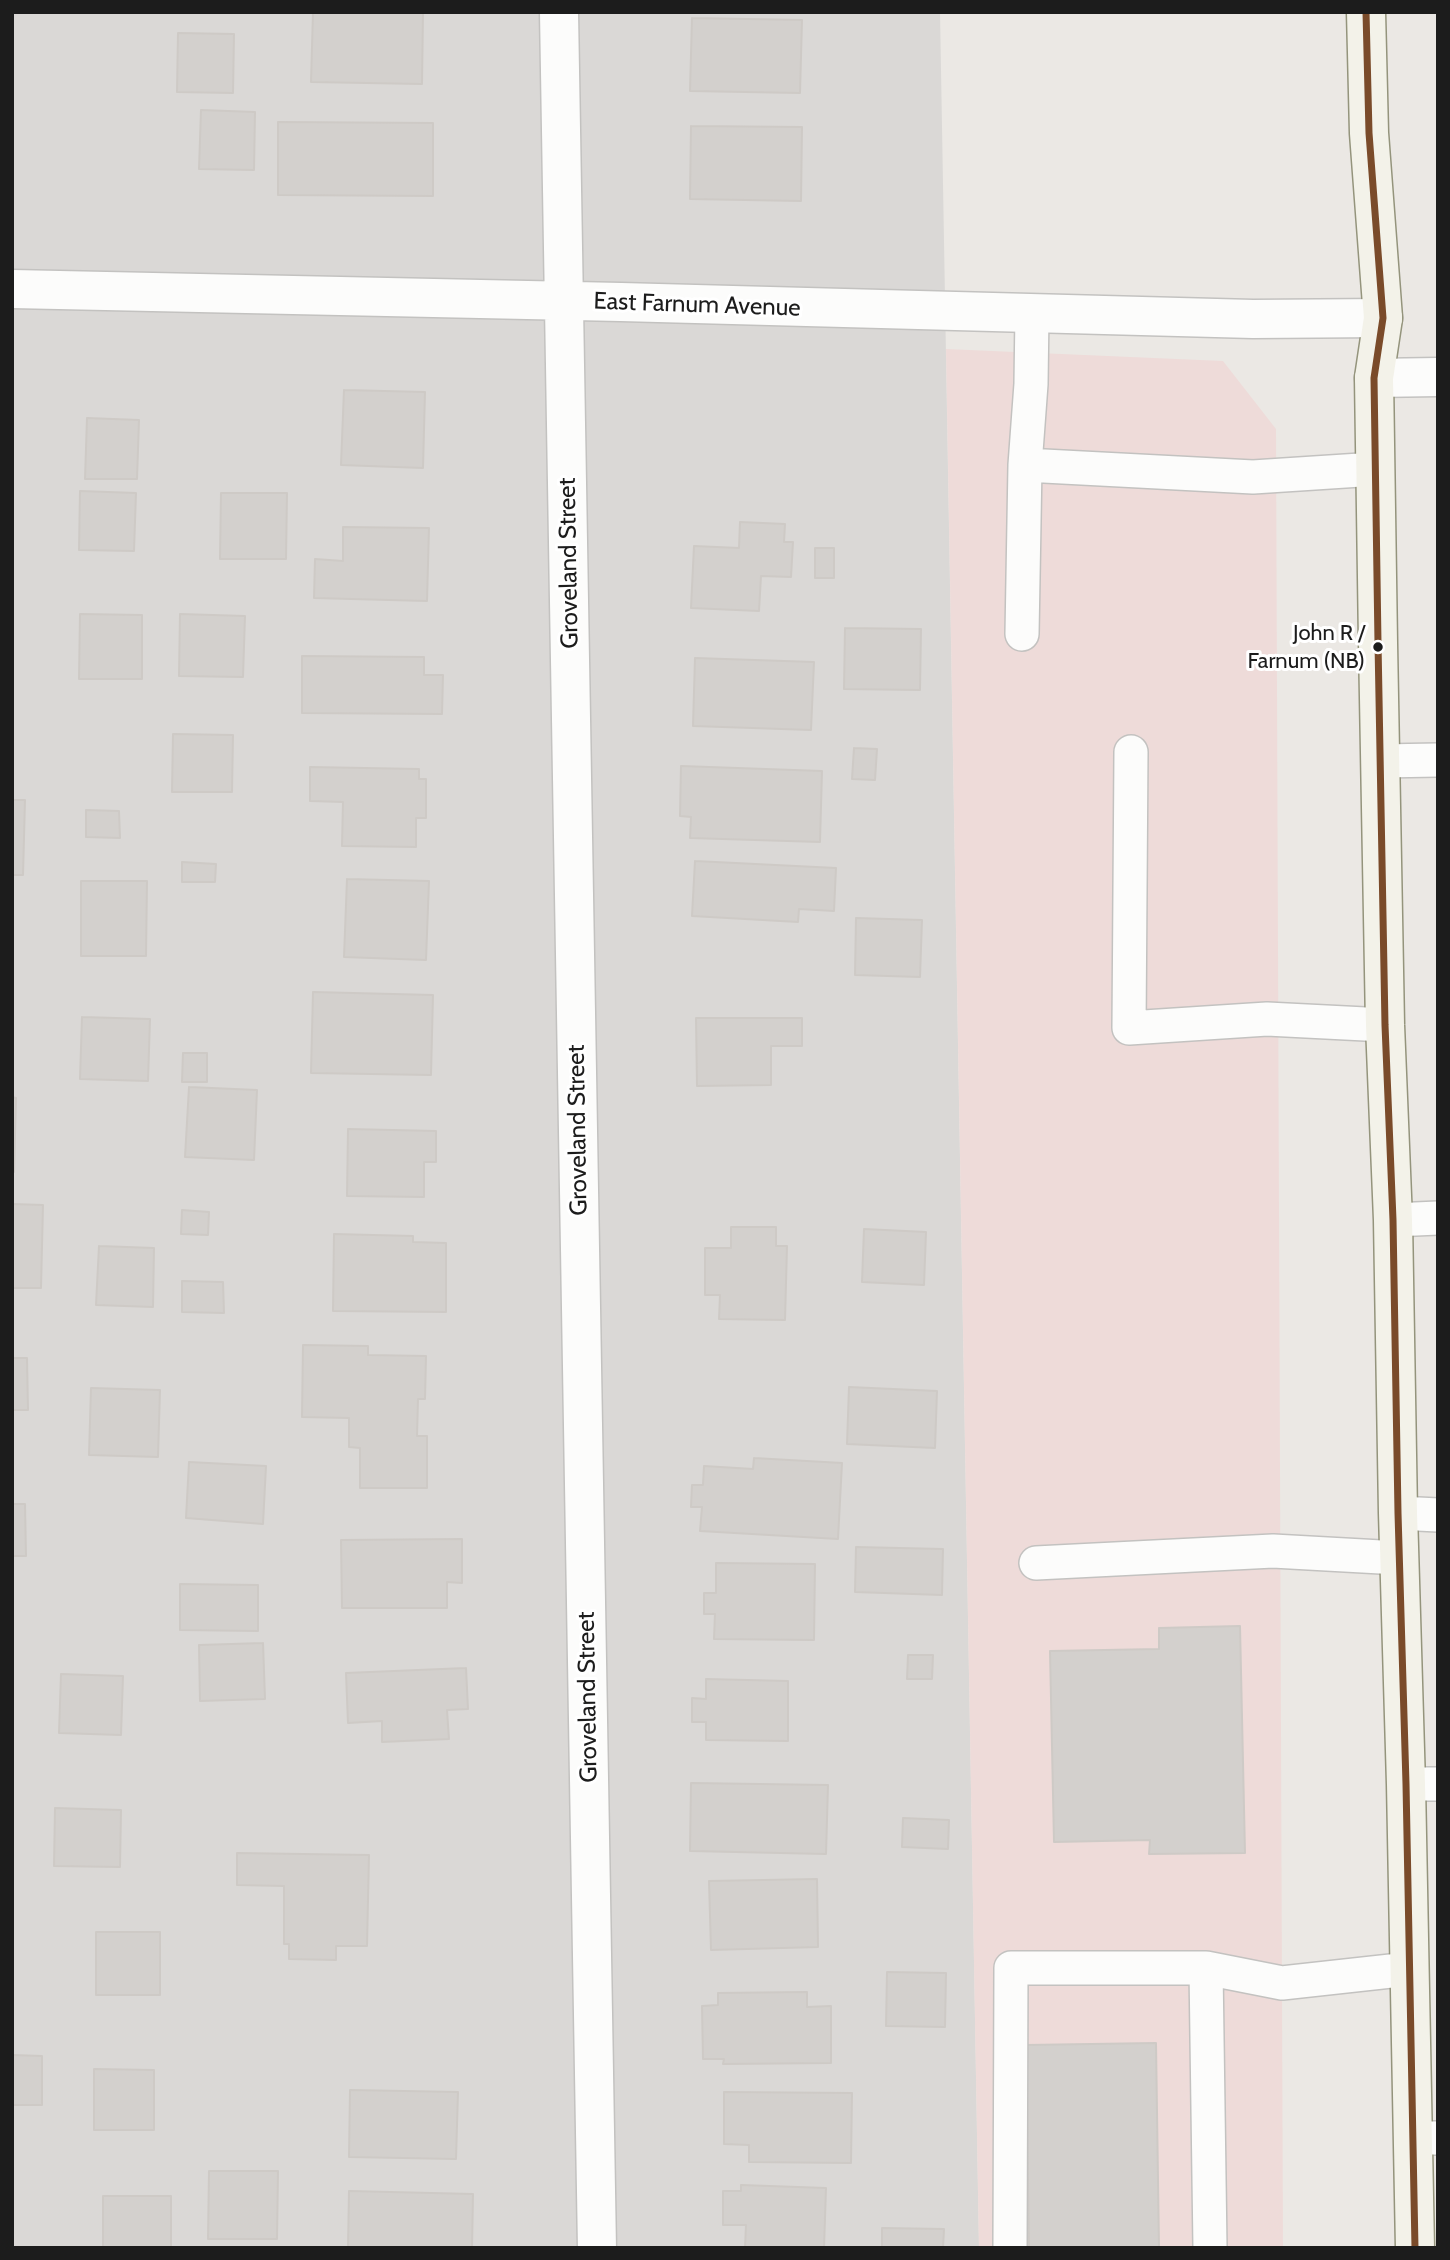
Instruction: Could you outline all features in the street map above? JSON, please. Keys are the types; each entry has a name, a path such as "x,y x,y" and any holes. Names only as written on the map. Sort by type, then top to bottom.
{"main road":[{"path":"1366,12 1369,134 1383,318 1374,377 1385,1025 1393,1220 1399,1558 1422,1784 1409,1969 1425,2138 1415,2248"}],"street":[{"name":"Groveland Street","path":"559,12 597,2248"},
{"name":"East Farnum Avenue","path":"12,289 1253,319 1383,318"},
{"path":"1374,377 1438,377"}],"lane":[{"path":"1022,634 1025,465 1031,384 1032,313"},
{"path":"1025,465 1253,477 1376,469"},
{"path":"1130,752 1129,1028 1267,1019 1385,1025"},
{"path":"1381,761 1438,760"},
{"path":"1393,1220 1438,1218"},
{"path":"1398,1513 1438,1515"},
{"path":"1036,1563 1273,1551 1399,1558"},
{"path":"1010,2248 1011,1968 1206,1968 1282,1983 1409,1969"},
{"path":"1206,1968 1210,2248"}],"shaded area":[{"path":"12,12 940,12 979,2248 12,2248"},
{"path":"946,349 1223,361 1276,429 1283,2248 979,2248"}],"building":[{"path":"313,12 423,12 422,84 311,82"},
{"path":"692,18 802,20 800,93 690,91"},
{"path":"178,33 234,34 233,93 177,92"},
{"path":"201,110 255,112 254,170 199,169"},
{"path":"278,122 433,123 433,196 278,195"},
{"path":"691,126 802,127 801,201 690,199"},
{"path":"344,390 425,392 423,468 341,465"},
{"path":"87,418 139,420 137,479 85,479"},
{"path":"80,491 136,493 134,551 79,550"},
{"path":"221,493 287,493 286,559 220,559"},
{"path":"740,522 785,524 784,542 793,542 791,577 761,576 759,611 691,608 694,546 739,548"},
{"path":"343,527 429,528 427,601 314,598 315,559 343,561"},
{"path":"815,548 834,548 834,578 815,578"},
{"path":"80,614 142,615 142,679 79,679"},
{"path":"180,614 245,616 243,677 179,676"},
{"path":"845,628 921,629 920,690 844,689"},
{"path":"302,656 424,657 424,675 443,675 442,714 302,713"},
{"path":"695,658 814,662 811,730 693,726"},
{"path":"173,734 233,735 232,792 172,792"},
{"path":"854,748 877,749 875,780 852,779"},
{"path":"681,766 822,771 820,842 690,838 691,817 680,816"},
{"path":"310,767 419,769 419,779 426,779 426,818 416,818 416,847 342,846 343,802 310,801"},
{"path":"12,800 25,800 23,875 12,875"},
{"path":"86,810 119,811 120,838 86,837"},
{"path":"695,861 836,868 834,911 799,909 798,922 692,916"},
{"path":"182,862 216,864 215,882 182,882"},
{"path":"347,879 429,881 426,960 344,957"},
{"path":"81,881 147,881 146,956 81,956"},
{"path":"856,918 922,920 920,977 855,975"},
{"path":"313,992 433,995 431,1075 311,1073"},
{"path":"82,1017 150,1019 148,1081 80,1079"},
{"path":"696,1018 802,1018 802,1046 771,1046 771,1085 697,1086"},
{"path":"183,1053 207,1053 207,1082 182,1082"},
{"path":"189,1087 257,1090 254,1160 185,1157"},
{"path":"12,1097 16,1098 14,1172 12,1172"},
{"path":"348,1129 436,1131 436,1162 424,1162 424,1197 347,1196"},
{"path":"12,1204 43,1205 41,1288 12,1288"},
{"path":"182,1210 209,1212 208,1235 181,1234"},
{"path":"731,1227 776,1227 776,1246 787,1246 785,1320 719,1319 720,1295 705,1295 705,1248 731,1248"},
{"path":"864,1229 926,1232 924,1285 862,1282"},
{"path":"334,1234 413,1236 413,1242 446,1243 446,1312 333,1311"},
{"path":"99,1246 154,1248 153,1307 96,1305"},
{"path":"182,1281 223,1282 224,1313 182,1312"},
{"path":"303,1345 368,1346 368,1355 426,1356 425,1399 418,1399 417,1436 427,1436 427,1488 360,1488 360,1448 349,1447 349,1418 302,1417"},
{"path":"12,1358 27,1358 28,1410 12,1410"},
{"path":"849,1387 937,1391 935,1448 847,1444"},
{"path":"91,1388 160,1390 158,1457 89,1455"},
{"path":"754,1458 842,1463 838,1539 700,1531 702,1507 691,1507 692,1485 703,1485 704,1466 753,1469"},
{"path":"189,1462 266,1466 263,1524 186,1518"},
{"path":"12,1504 25,1504 26,1556 12,1556"},
{"path":"462,1539 462,1583 447,1582 447,1608 342,1608 341,1540"},
{"path":"856,1547 943,1549 942,1595 855,1592"},
{"path":"716,1563 815,1564 814,1640 714,1639 715,1614 704,1614 704,1593 716,1593"},
{"path":"180,1584 258,1585 258,1631 180,1630"},
{"path":"1240,1626 1245,1853 1149,1854 1150,1840 1054,1842 1050,1651 1159,1649 1159,1628"},
{"path":"263,1643 265,1699 200,1701 199,1645"},
{"path":"908,1655 933,1655 932,1679 907,1679"},
{"path":"466,1668 468,1709 447,1710 449,1739 382,1742 382,1721 348,1723 346,1673"},
{"path":"61,1674 123,1676 121,1735 59,1733"},
{"path":"706,1679 788,1681 788,1741 706,1740 706,1722 692,1722 692,1698 706,1699"},
{"path":"691,1783 828,1785 826,1854 690,1851"},
{"path":"55,1808 121,1810 120,1867 54,1866"},
{"path":"903,1818 949,1820 948,1849 902,1847"},
{"path":"237,1853 369,1855 367,1946 336,1946 336,1960 289,1959 289,1944 284,1944 284,1886 237,1885"},
{"path":"817,1879 818,1947 711,1950 709,1881"},
{"path":"96,1932 160,1932 160,1995 96,1995"},
{"path":"887,1972 946,1973 945,2027 886,2026"},
{"path":"807,1992 807,2007 831,2006 831,2063 723,2064 724,2059 703,2059 702,2006 718,2005 718,1993"},
{"path":"1156,2043 1159,2248 1029,2248 1026,2045"},
{"path":"12,2055 42,2056 42,2105 12,2105"},
{"path":"94,2069 154,2070 154,2130 94,2130"},
{"path":"350,2090 458,2092 456,2159 349,2157"},
{"path":"724,2092 852,2093 851,2163 749,2162 749,2145 724,2144"},
{"path":"209,2171 278,2171 277,2239 208,2239"},
{"path":"741,2185 826,2188 824,2248 745,2248 746,2225 723,2225 723,2191 741,2191"},
{"path":"349,2191 473,2194 472,2248 348,2248"},
{"path":"103,2196 171,2196 171,2248 103,2248"},
{"path":"882,2228 944,2229 943,2248 882,2248"}],"transit line":[{"path":"1366,12 1369,133 1383,318 1374,378 1378,643 1415,2248"}],"place":[{"name":"John R / Farnum (NB)","path":"1378,647"}]}
